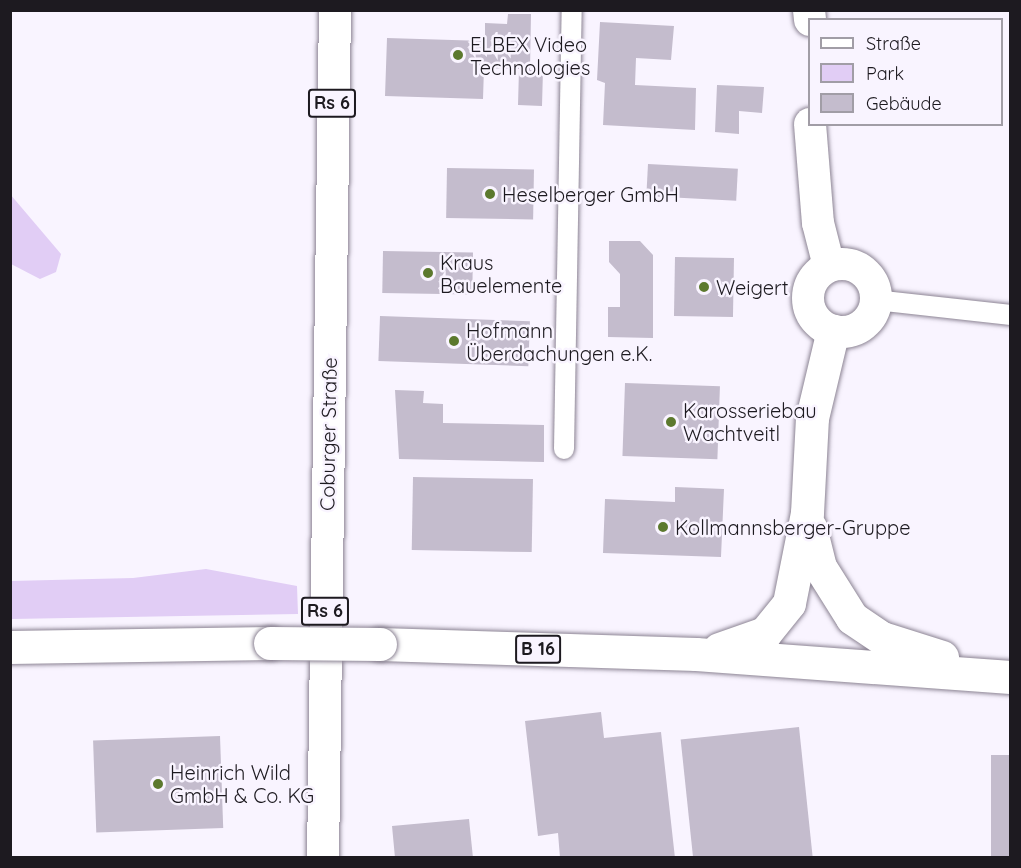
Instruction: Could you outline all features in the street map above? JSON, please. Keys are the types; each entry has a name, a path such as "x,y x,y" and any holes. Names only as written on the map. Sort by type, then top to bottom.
{"highway":[{"path":"807,513 812,418 833,330"},
{"name":"B 16","path":"696,654 744,643 777,620 797,577 807,513"},
{"name":"B 16","path":"807,513 820,567 852,618 902,647 1011,675"},
{"name":"B 16","path":"10,647 270,643 380,644 696,654 1011,675"}],"main road":[{"name":"Coburger Straße","path":"322,858 335,10"},
{"path":"810,126 818,223 829,266"},
{"path":"829,266 858,268 871,282 875,300 860,327 833,330 814,317 808,298 814,279 829,266"}],"street":[{"path":"564,449 572,10"},
{"path":"875,300 1011,315"}],"green space":[{"path":"10,194 61,254 56,272 40,279 11,264"},
{"path":"206,569 297,586 298,614 11,619 11,581 133,578"}],"building":[{"name":"ELBEX Video Technologies","path":"508,14 531,14 530,70 543,70 542,106 518,105 519,69 484,68 483,99 385,96 387,38 485,41 485,23 507,24"},
{"path":"600,22 674,26 671,60 636,58 635,85 696,88 695,130 603,125 605,83 597,80"},
{"path":"717,85 764,87 762,113 739,111 739,134 715,132"},
{"path":"648,164 738,169 736,201 646,196"},
{"name":"Heselberger GmbH","path":"447,168 534,170 533,220 446,218"},
{"path":"609,241 640,241 653,255 653,338 608,337 608,307 620,307 620,274 609,262"},
{"name":"Kraus Bauelemente","path":"383,251 473,253 472,295 382,293"},
{"name":"Weigert","path":"675,257 734,258 733,317 674,316"},
{"name":"Hofmann Überdachungen e.K.","path":"380,316 530,321 528,366 378,361"},
{"name":"Karosseriebau Wachtveitl","path":"625,383 720,386 717,459 622,456"},
{"path":"395,390 424,391 423,403 443,404 443,423 544,425 544,462 399,459"},
{"path":"413,477 533,479 532,552 412,550"},
{"name":"Kollmannsberger-Gruppe","path":"675,487 724,489 721,557 603,553 605,499 675,502"},
{"path":"601,712 604,738 661,732 675,858 560,858 558,833 538,836 525,721"},
{"path":"799,727 813,858 693,858 681,739"},
{"name":"Heinrich Wild GmbH & Co. KG","path":"220,736 223,828 96,832 93,740"},
{"path":"991,755 1010,755 1010,858 991,858"},
{"path":"469,819 473,858 395,858 392,826"}],"place":[{"name":"ELBEX Video Technologies","path":"458,55"},
{"name":"Heselberger GmbH","path":"490,194"},
{"name":"Kraus Bauelemente","path":"428,273"},
{"name":"Weigert","path":"704,287"},
{"name":"Hofmann Überdachungen e.K.","path":"454,341"},
{"name":"Karosseriebau Wachtveitl","path":"671,422"},
{"name":"Kollmannsberger-Gruppe","path":"663,527"},
{"name":"Heinrich Wild GmbH & Co. KG","path":"158,784"}]}
